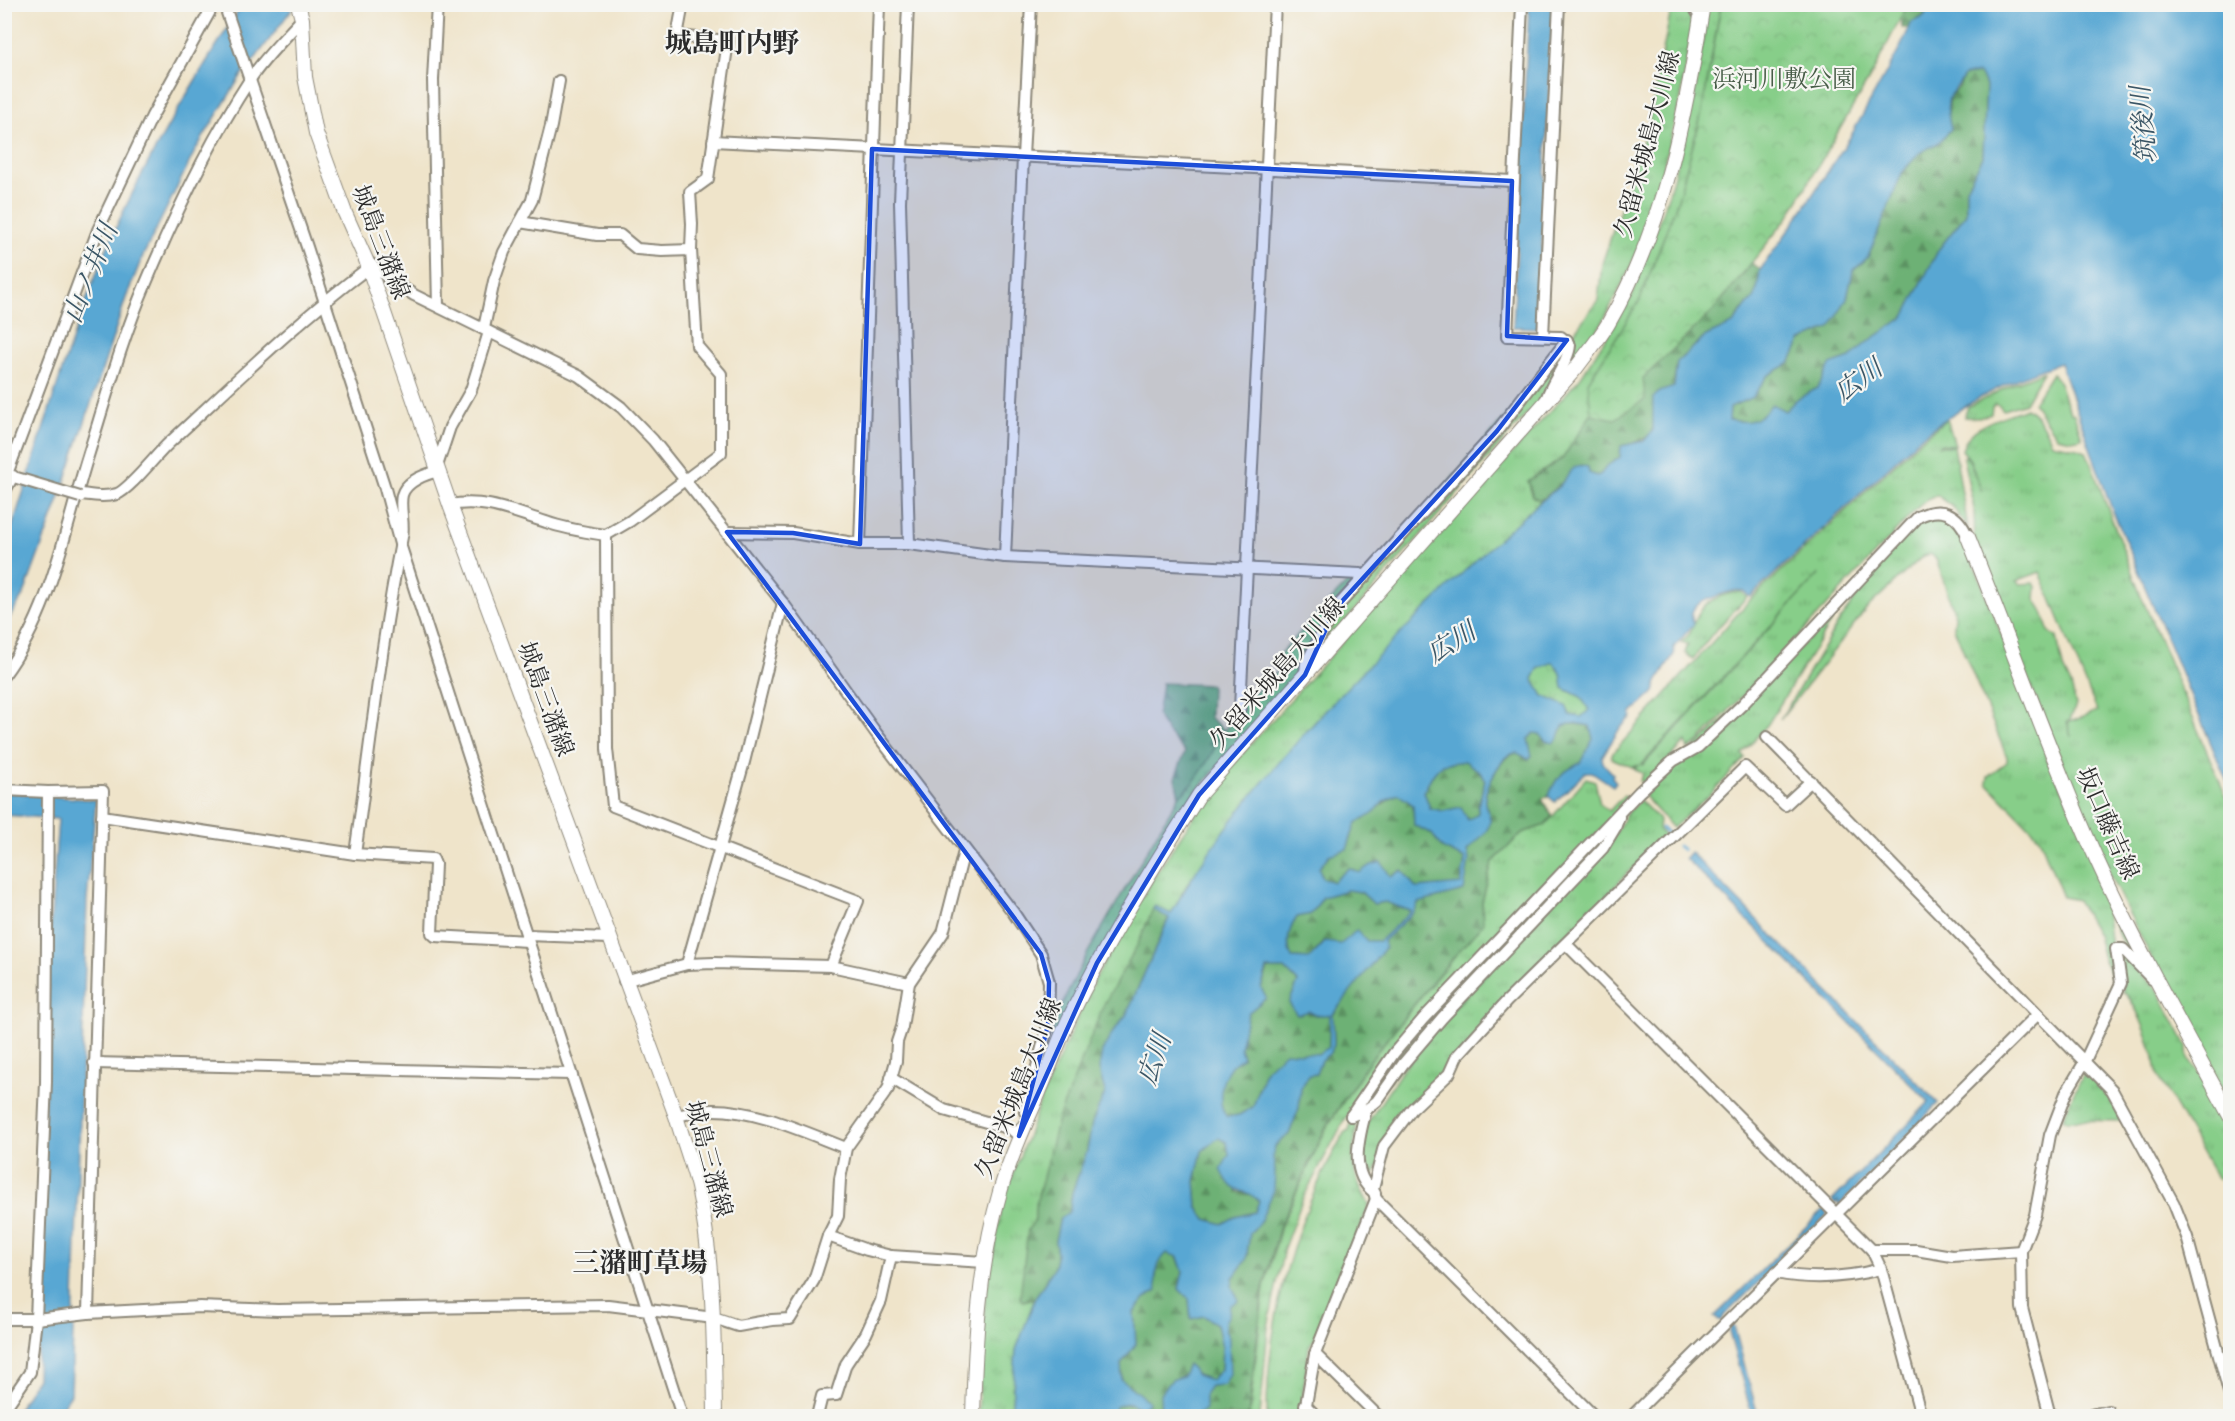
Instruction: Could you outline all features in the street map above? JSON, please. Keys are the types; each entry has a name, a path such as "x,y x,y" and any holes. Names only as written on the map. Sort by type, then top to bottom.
{"main road":[{"name":"城島三潴線","path":"298,4 302,18 305,77 316,133 345,213 367,264 450,504 624,981 676,1116 697,1185 708,1245 714,1318 715,1416"},
{"name":"久留米城島大川線","path":"973,1416 984,1262 1000,1192 1019,1136 1069,1017 1097,963 1199,795 1576,368 1608,325 1635,271 1660,203 1690,86 1702,11"},
{"name":"坂口藤吉線","path":"1968,537 2018,667 2097,858 2158,985 2230,1116"}],"street":[{"path":"4,493 98,230 152,116 214,4"},
{"path":"224,4 384,485 400,544 682,1416"},
{"path":"437,4 433,80 438,306"},
{"path":"450,504 481,502 548,523 606,536 630,521 721,453 721,374 697,345 690,192 708,179 728,41 677,36 683,4"},
{"path":"860,544 879,4"},
{"path":"908,4 900,151 900,202 909,544"},
{"path":"1005,557 1032,4"},
{"path":"1240,708 1275,4"},
{"path":"1522,4 1512,181 1507,336 1561,338 1567,340 1570,345 1569,354 1549,388 1544,404"},
{"path":"1543,336 1559,4"},
{"path":"1692,4 1702,11"},
{"path":"4,675 18,657 40,610 145,285 190,184 249,77 302,18"},
{"path":"355,854 380,668 403,533 402,495 406,488 418,478 438,468 450,427 471,390 497,272 504,252 532,200 551,126 559,81"},
{"path":"713,141 1512,181"},
{"path":"520,222 597,235 620,235 637,249 691,250"},
{"path":"10,476 78,495 117,494 128,486 166,446 367,264 414,295 557,364 601,391 636,421 783,603 964,851 1013,912 1041,954 1049,982 1048,1025 1019,1136 1011,1129 944,1110 891,1078"},
{"path":"1305,675 1306,663 1335,609 1497,431 1567,340"},
{"path":"1594,1416 1365,1186 1359,1170 1359,1134 1366,1110 1351,1116 1394,1053 1424,1019 1621,814 1639,792 1672,761 1698,747 1743,704 1918,517 1929,511 1942,510 1963,525 1968,537"},
{"path":"727,532 793,533 860,544 909,544 1005,557 1366,576"},
{"path":"606,536 607,749 613,806 858,901 831,966"},
{"path":"687,964 744,762 783,603"},
{"path":"1767,737 2112,1090 2174,1204 2187,1237 2202,1284 2230,1396"},
{"path":"1316,1416 1305,1411 1315,1354 1375,1196 1373,1189 1384,1146 1412,1109 1449,1074 1457,1056 1508,1002 1745,767 1785,805 1811,781"},
{"path":"4,790 103,791 88,1313"},
{"path":"4,1410 30,1372 36,1319 46,1082 48,792"},
{"path":"102,816 355,854 433,860 435,864 432,933 435,936 609,938"},
{"path":"4,1319 36,1319 88,1313 200,1307 277,1310 608,1305 714,1318 738,1326 790,1319 814,1280 828,1236 838,1216 840,1179 846,1148 860,1126 880,1104 888,1089 896,1061 897,1042 902,1027 909,983 943,933 964,851"},
{"path":"1567,945 1872,1250 1881,1269 1921,1416"},
{"path":"2050,1416 2022,1308 2021,1251 2035,1215 2050,1135 2066,1093 2084,1063 2121,983 2116,949 2123,949 2158,985"},
{"path":"624,981 687,964 831,966 909,983"},
{"path":"1632,1416 2037,1015"},
{"path":"94,1063 571,1074"},
{"path":"676,1116 711,1110 747,1113 846,1148"},
{"path":"828,1236 867,1251 891,1256 984,1262"},
{"path":"1872,1250 1916,1250 1952,1256 2021,1251"},
{"path":"817,1416 822,1396 836,1395 846,1364 866,1334 881,1301 891,1256"},
{"path":"1776,1273 1815,1278 1862,1274 1881,1269"},
{"path":"1315,1354 1378,1416"},
{"path":"2086,1416 2108,1411 2110,1416"}],"highlighted area":[{"path":"872,149 1512,181 1507,336 1567,340 1497,431 1335,609 1305,675 1199,795 1097,963 1019,1136 1048,1025 1049,982 1041,954 727,532 793,533 860,544"}],"green space":[{"path":"1672,5 1687,5 1692,28 1681,97 1654,203 1630,268 1602,323 1555,386 1573,344 1572,335 1598,300 1602,264 1649,122"},
{"path":"1708,5 1721,5 1702,112 1678,200 1640,300 1589,382 1591,414 1563,458 1528,481 1533,497 1541,500 1424,610 1319,718 1263,782 1186,886 1171,915 1155,907 1153,909 1035,1208 1023,1301 1035,1298 1016,1350 1011,1416 978,1416 985,1298 1004,1198 1042,1097 1094,981 1154,877 1215,784 1581,377 1632,296 1669,193 1694,99"},
{"name":"浜河川敷公園","path":"1721,5 1907,5 1872,74 1789,216 1712,312 1643,378 1645,399 1615,419 1591,414 1588,382 1640,300 1678,200 1702,112"},
{"path":"1907,5 1931,5 1929,10 1909,28 1902,28 1901,18"},
{"path":"1979,73 1986,86 1983,157 1966,188 1966,214 1939,249 1904,317 1865,344 1850,358 1830,365 1818,388 1797,399 1785,412 1745,422 1729,420 1730,407 1753,397 1767,376 1790,363 1801,341 1830,328 1847,298 1853,271 1868,257 1902,173 1919,153 1938,143 1948,115 1950,96 1959,87 1964,75"},
{"path":"1752,263 1760,270 1754,298 1740,312 1733,324 1706,336 1682,357 1676,365 1674,387 1656,394 1654,424 1649,435 1643,440 1621,446 1620,457 1607,466 1601,474 1597,476 1589,473 1588,467 1582,465 1576,467 1559,486 1541,500 1533,497 1528,481 1563,458 1591,414 1615,419 1643,378 1712,312"},
{"path":"1565,348 1565,356 1541,398 1310,661 1337,611"},
{"path":"2043,372 2025,403 2003,410 1996,404 1992,407 1991,414 1979,418 1964,417 1968,407 2013,384"},
{"path":"2052,373 2059,382 2068,408 2074,414 2082,438 2072,440 2057,437 2033,403"},
{"path":"2026,408 2042,424 2052,443 2086,451 2139,591 2230,806 2230,1108 2202,1049 2195,1044 2094,844 1975,545 1974,509 1963,458 1965,456 1969,460 1982,492 1970,460 1962,450 1966,441 1979,427","holes":["2040,572 2097,711 2068,723 2071,737 2067,722 2076,705 2071,685 2063,668 2057,637 2048,629 2043,612 2035,599 2034,583 2020,584 2016,581"]},
{"path":"1947,419 1955,445 1941,444 1939,446 1954,446 1968,528 1953,507 1937,495 1922,503 1695,745 1688,749 1686,742 1644,783 1640,781 1643,774 1634,768 1640,765 1632,767 1611,758 1749,601 1924,437","holes":["1819,574 1644,764 1642,765"]},
{"path":"1928,517 1945,519 1960,528 2042,740 2047,761 2054,771 2102,876 2116,986 2103,958 2097,935 2077,900 2063,897 2039,837 1987,783 1988,777 2007,762 2007,757 1954,628 1955,615 1936,559 1931,554 1923,556 1866,609 1780,720 1857,596 1860,584 1918,522"},
{"path":"1352,578 1357,581 1334,605 1299,672 1185,805 1045,1066 1057,1014 1087,954 1179,796 1189,788 1237,710 1282,668 1278,656"},
{"path":"1740,592 1747,597 1713,633 1693,659 1685,653 1688,644 1681,642 1691,632 1702,609 1716,598"},
{"path":"1837,612 1768,724 1742,754 1745,758 1714,791 1673,828 1644,796"},
{"path":"1553,661 1561,673 1563,688 1581,697 1589,710 1581,717 1570,715 1566,706 1543,696 1533,679 1538,669"},
{"path":"1162,683 1211,685 1210,718 1224,730 1199,774 1179,796 1175,778 1185,752 1167,732 1157,716"},
{"path":"1569,723 1590,726 1593,739 1580,763 1566,771 1556,781 1548,796 1542,799 1552,816 1545,825 1522,833 1492,863 1482,902 1483,924 1436,977 1368,1063 1325,1129 1280,1226 1263,1289 1248,1416 1196,1416 1205,1408 1204,1393 1210,1386 1224,1384 1229,1338 1225,1330 1225,1322 1229,1315 1233,1278 1246,1260 1250,1233 1260,1222 1275,1171 1273,1158 1275,1146 1289,1134 1299,1108 1301,1088 1309,1075 1316,1074 1321,1060 1329,1054 1334,1045 1333,1015 1383,941 1415,911 1417,903 1464,891 1468,850 1489,825 1490,819 1485,797 1490,781 1500,765 1518,753 1525,758 1529,747 1528,739 1534,733 1540,734 1546,741 1559,737 1563,726"},
{"path":"1465,761 1479,771 1485,780 1478,813 1468,820 1461,807 1443,811 1430,808 1424,792 1431,777 1442,764"},
{"path":"1586,778 1595,781 1600,804 1609,811 1624,795 1629,800 1394,1049 1344,1121 1302,1200 1284,1248 1268,1327 1260,1416 1249,1416 1264,1288 1281,1226 1326,1129 1368,1063 1482,924 1482,902 1492,863 1522,833 1545,825"},
{"path":"1398,794 1413,805 1414,825 1432,834 1442,848 1465,859 1461,885 1416,888 1402,870 1391,877 1369,866 1359,873 1349,868 1333,882 1322,878 1319,868 1329,855 1347,849 1356,823"},
{"path":"1640,800 1659,820 1658,829 1663,834 1664,841 1627,873 1586,919 1573,928 1566,939 1434,1082 1411,1103 1369,1183 1361,1161 1364,1128 1402,1071 1431,1034 1618,830 1625,815"},
{"path":"1607,832 1599,845 1377,1095 1367,1103 1396,1055"},
{"path":"1347,890 1361,892 1374,904 1385,902 1412,911 1379,941 1341,944 1324,942 1309,959 1292,958 1289,937 1291,927 1297,917 1311,914 1323,897"},
{"path":"2109,898 2146,970 2120,938"},
{"path":"1153,909 1169,917 1126,1015 1102,1052 1100,1074 1105,1093 1088,1138 1087,1151 1072,1193 1070,1209 1060,1218 1055,1241 1057,1253 1054,1268 1035,1298 1022,1301 1020,1297 1028,1229 1035,1221 1035,1208 1058,1119 1104,1004 1138,944"},
{"path":"2121,954 2158,990 2187,1046 2189,1059 2230,1127 2230,1185 2227,1181 2217,1179 2157,1074 2145,1030 2134,1006 2123,992"},
{"path":"1268,969 1285,969 1298,982 1289,1003 1315,1015 1330,1014 1329,1048 1318,1054 1285,1053 1265,1071 1253,1107 1239,1115 1226,1117 1221,1105 1222,1084 1231,1066 1243,1057 1240,1048 1248,1013 1266,998 1261,988"},
{"path":"2086,1071 2110,1095 2123,1121 2063,1120 2074,1092"},
{"path":"1355,1121 1354,1167 1369,1205 1322,1326 1309,1347 1300,1416 1267,1416 1272,1342 1287,1269 1298,1233 1327,1165 1345,1132"},
{"path":"1218,1137 1227,1142 1237,1192 1251,1194 1259,1201 1255,1212 1235,1217 1222,1224 1206,1219 1197,1207 1195,1181 1202,1151"},
{"path":"1167,1253 1177,1256 1183,1272 1179,1289 1189,1299 1191,1319 1204,1316 1217,1324 1222,1347 1221,1370 1211,1380 1197,1375 1188,1365 1183,1376 1172,1380 1161,1412 1155,1416 1111,1416 1117,1405 1148,1402 1122,1380 1121,1364 1136,1344 1134,1312 1155,1282 1159,1260"}],"water":[{"path":"242,5 295,5 244,71 196,149 142,258 126,298 61,494 24,594 5,625 5,535 10,533 81,313 108,245 142,174 200,71"},
{"path":"1529,5 1553,5 1538,328 1513,327"},
{"path":"1931,5 2230,5 2230,789 2110,504 2060,363 2024,376 1989,393 1923,435 1750,597 1742,591 1732,591 1696,606 1692,615 1694,624 1674,647 1674,654 1657,682 1654,692 1631,714 1632,717 1620,728 1602,757 1603,763 1613,774 1612,777 1616,782 1613,786 1592,772 1586,772 1555,802 1548,796 1556,781 1566,771 1580,763 1593,739 1590,726 1573,724 1563,726 1559,737 1553,743 1546,741 1540,734 1534,733 1528,739 1532,756 1528,759 1515,753 1499,766 1485,797 1490,820 1489,826 1467,851 1469,859 1464,891 1418,903 1415,911 1383,941 1385,948 1333,1014 1334,1045 1329,1054 1321,1060 1316,1074 1309,1075 1301,1088 1299,1108 1289,1134 1275,1146 1274,1190 1260,1222 1250,1233 1246,1260 1233,1278 1232,1287 1239,1300 1230,1306 1225,1322 1225,1330 1229,1338 1230,1374 1224,1385 1210,1386 1205,1393 1205,1409 1196,1416 1156,1416 1161,1412 1160,1394 1172,1380 1183,1376 1188,1364 1197,1375 1211,1380 1221,1370 1222,1347 1217,1324 1204,1316 1191,1319 1189,1299 1179,1289 1183,1272 1178,1257 1167,1253 1157,1270 1155,1280 1157,1291 1144,1299 1134,1312 1136,1344 1121,1364 1122,1380 1149,1402 1142,1409 1130,1403 1117,1405 1111,1416 1011,1416 1016,1350 1035,1298 1054,1268 1057,1253 1055,1241 1060,1218 1070,1209 1072,1193 1087,1151 1092,1123 1105,1093 1099,1069 1102,1052 1126,1015 1169,918 1153,909 1155,906 1171,914 1213,847 1248,799 1286,754 1366,669 1476,560 1557,488 1575,467 1580,465 1588,467 1589,473 1597,476 1620,457 1621,446 1644,441 1653,430 1653,398 1659,392 1674,387 1677,362 1706,336 1733,324 1754,298 1760,270 1849,139 1899,50 1912,22 1924,17","holes":["1979,73 1986,86 1983,157 1966,188 1966,214 1939,249 1904,317 1865,344 1850,358 1830,365 1818,388 1797,399 1785,411 1772,404 1754,420 1743,422 1729,420 1730,407 1753,397 1767,376 1790,363 1801,341 1830,328 1847,298 1853,271 1868,257 1902,173 1919,153 1938,143 1951,129 1948,103 1950,95 1964,75","1553,662 1561,673 1563,688 1581,697 1589,710 1581,717 1570,715 1566,706 1543,696 1533,679 1538,669","1465,761 1479,771 1485,780 1478,813 1468,820 1461,807 1443,811 1430,808 1424,792 1431,777 1442,764","1398,794 1413,805 1414,825 1432,834 1442,848 1465,859 1461,884 1416,888 1402,870 1391,877 1381,862 1359,873 1349,868 1333,882 1322,878 1319,868 1329,855 1347,849 1356,823 1373,814 1383,802","1347,890 1361,892 1374,904 1385,902 1411,911 1379,941 1367,941 1357,930 1341,944 1325,942 1309,959 1292,958 1288,942 1291,927 1297,917 1311,914 1323,897","1267,969 1285,969 1298,982 1289,1003 1297,1015 1309,1011 1315,1015 1330,1015 1329,1047 1318,1054 1285,1052 1265,1071 1253,1107 1239,1115 1227,1117 1221,1099 1225,1078 1231,1066 1243,1057 1240,1048 1248,1013 1266,998 1261,988","1218,1138 1227,1142 1229,1155 1221,1169 1230,1185 1259,1201 1255,1212 1235,1217 1222,1224 1206,1219 1197,1207 1195,1181 1202,1151"]},
{"path":"4,792 96,800 87,901 71,1394 56,1416 14,1416 37,1378 49,945 58,819 5,815"},
{"path":"1690,852 1938,1103 1839,1206 1838,1201 1835,1204 1832,1201 1929,1102 1685,858"},
{"path":"1823,1210 1826,1210 1827,1215 1723,1317 1722,1321 1714,1317"},
{"path":"1732,1323 1758,1416 1752,1416 1729,1332"}],"waterway":[{"path":"1661,828 1669,835"},
{"path":"1678,846 1683,850"}],"district":[{"name":"城島町内野","path":"732,43"},
{"name":"三潴町草場","path":"640,1263"}],"water label":[{"name":"筑後川","path":"2143,125"},
{"name":"山ノ井川","path":"90,273"},
{"name":"広川","path":"1858,380"},
{"name":"広川","path":"1451,642"},
{"name":"広川","path":"1154,1059"}]}
